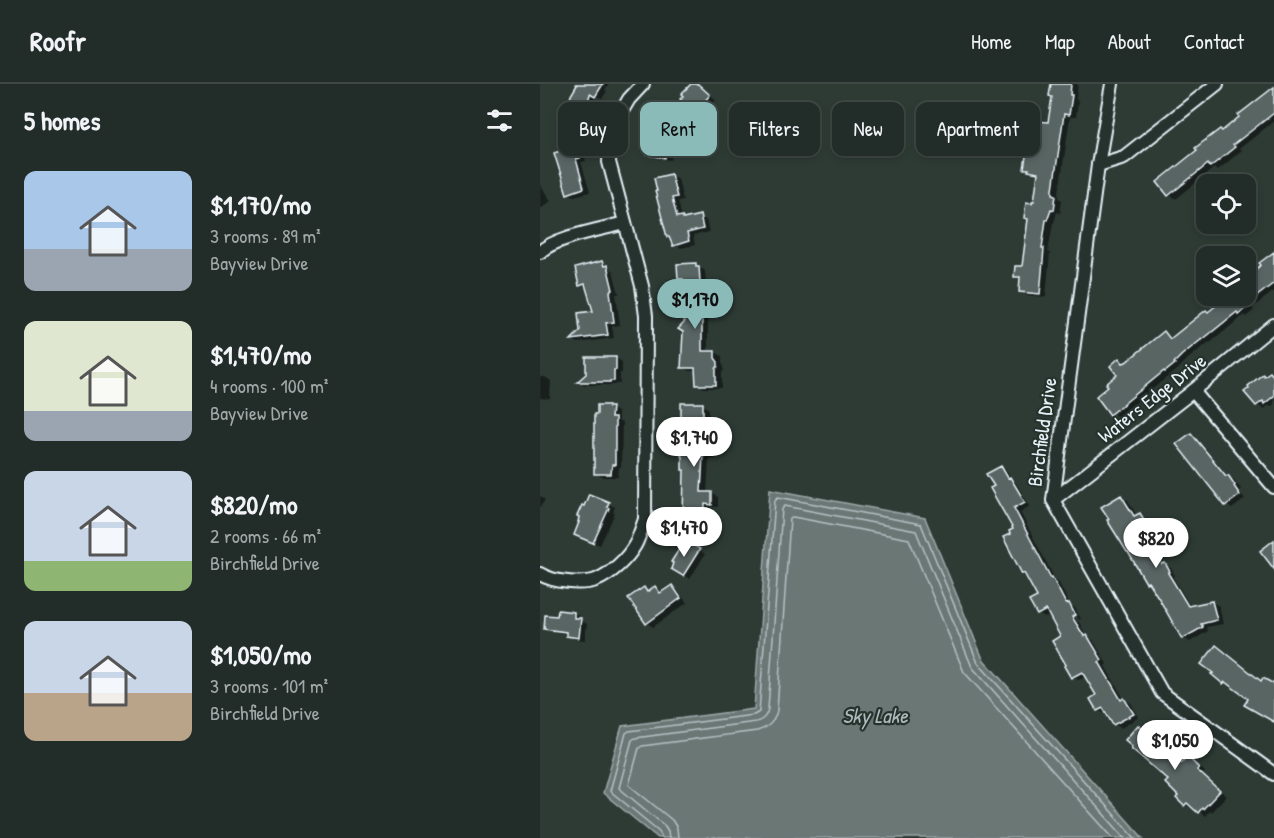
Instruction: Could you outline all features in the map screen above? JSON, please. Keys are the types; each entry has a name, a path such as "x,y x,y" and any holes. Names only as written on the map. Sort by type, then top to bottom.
{"street":[{"path":"540,574 548,579 571,582 595,580 619,565 635,545 645,519 646,316 642,286 609,162 610,139 616,121 629,99 643,84"},
{"name":"Birchfield Drive","path":"1112,84 1098,165 1053,500 1162,693 1274,774"},
{"path":"1098,165 1124,157 1217,84"},
{"path":"540,252 558,241 625,223"},
{"name":"Waters Edge Drive","path":"1053,500 1274,325"},
{"path":"1193,391 1274,486"}],"water":[{"name":"Sky Lake","path":"770,489 925,518 983,659 1143,838 658,838 603,793 622,726 754,709"}],"building":[{"path":"603,84 595,97 590,94 588,102 569,102 577,85"},
{"path":"691,84 698,84 710,95 704,102 683,102 680,99 683,96 681,94"},
{"path":"1051,84 1071,84 1069,115 1064,114 1053,189 1053,194 1056,195 1054,210 1051,209 1046,220 1040,294 1019,292 1020,277 1014,277 1015,266 1022,266 1028,219 1024,218 1026,202 1034,201 1038,173 1024,169 1026,156 1040,156 1040,121 1048,122 1052,97 1049,96"},
{"path":"1274,87 1274,113 1233,145 1235,147 1210,167 1208,164 1168,196 1157,182 1197,150 1195,148 1220,129 1222,131 1239,117 1238,115"},
{"path":"558,152 558,156 579,156 580,158 576,159 584,188 567,194 554,153"},
{"path":"671,174 677,197 672,198 677,217 682,216 683,219 700,215 703,229 687,233 689,241 673,246 667,237 655,191 657,191 654,178"},
{"path":"1274,252 1274,283 1256,297 1256,269 1261,265 1259,263"},
{"path":"602,261 604,266 607,265 613,290 610,291 614,322 606,323 608,335 571,340 580,331 578,313 593,311 585,284 579,286 575,268"},
{"path":"696,263 696,266 699,266 700,282 697,282 699,305 702,305 702,351 715,351 715,358 718,362 716,385 696,385 695,368 681,368 683,332 678,329 684,323 685,308 683,279 678,279 677,264"},
{"path":"1216,306 1249,306 1238,314 1237,312 1202,339 1182,355 1175,364 1110,415 1096,396 1117,375 1110,366 1119,358 1123,363 1126,362 1164,331 1170,339 1206,310 1208,312"},
{"path":"586,357 616,357 614,381 577,382 586,374"},
{"path":"1270,372 1274,377 1274,396 1264,404 1263,401 1256,406 1244,392 1263,374 1264,376"},
{"path":"681,403 703,403 700,442 709,442 709,455 703,455 701,492 712,492 712,505 705,504 704,533 685,532"},
{"path":"597,405 612,407 611,418 615,418 615,465 612,465 611,474 594,474 594,414 597,414"},
{"path":"1191,433 1226,476 1228,475 1240,495 1225,506 1176,444"},
{"path":"1001,466 1025,502 1014,508 1051,578 1066,604 1069,603 1075,615 1072,617 1084,636 1087,635 1102,660 1099,662 1121,700 1124,698 1134,714 1113,725 1103,708 1097,711 1090,699 1096,695 1082,672 1071,678 1064,666 1066,665 1052,641 1060,636 1046,610 1037,615 1029,601 1037,597 1003,537 1010,534 1009,531 1013,529 990,488 994,486 986,474"},
{"path":"589,494 609,502 607,507 609,508 593,543 574,535 579,522 577,516"},
{"path":"1121,495 1134,516 1140,513 1153,534 1146,538 1148,540 1146,541 1157,561 1160,559 1162,564 1165,563 1170,572 1168,573 1188,606 1212,601 1217,620 1201,624 1203,627 1182,639 1101,507"},
{"path":"685,540 700,549 683,576 671,569 673,563 671,562"},
{"path":"1274,540 1274,569 1260,551"},
{"path":"672,585 681,598 646,624 628,598 644,587 647,592 655,586 660,593"},
{"path":"558,610 574,612 574,618 581,618 579,638 566,636 566,632 544,629 545,615 557,616"},
{"path":"1216,645 1261,681 1263,678 1274,684 1274,722 1244,705 1248,699 1225,682 1223,684 1201,664"},
{"path":"1138,725 1181,763 1187,756 1199,768 1197,770 1220,791 1198,813 1187,803 1184,806 1176,798 1178,796 1165,783 1168,780 1125,740"}]}
